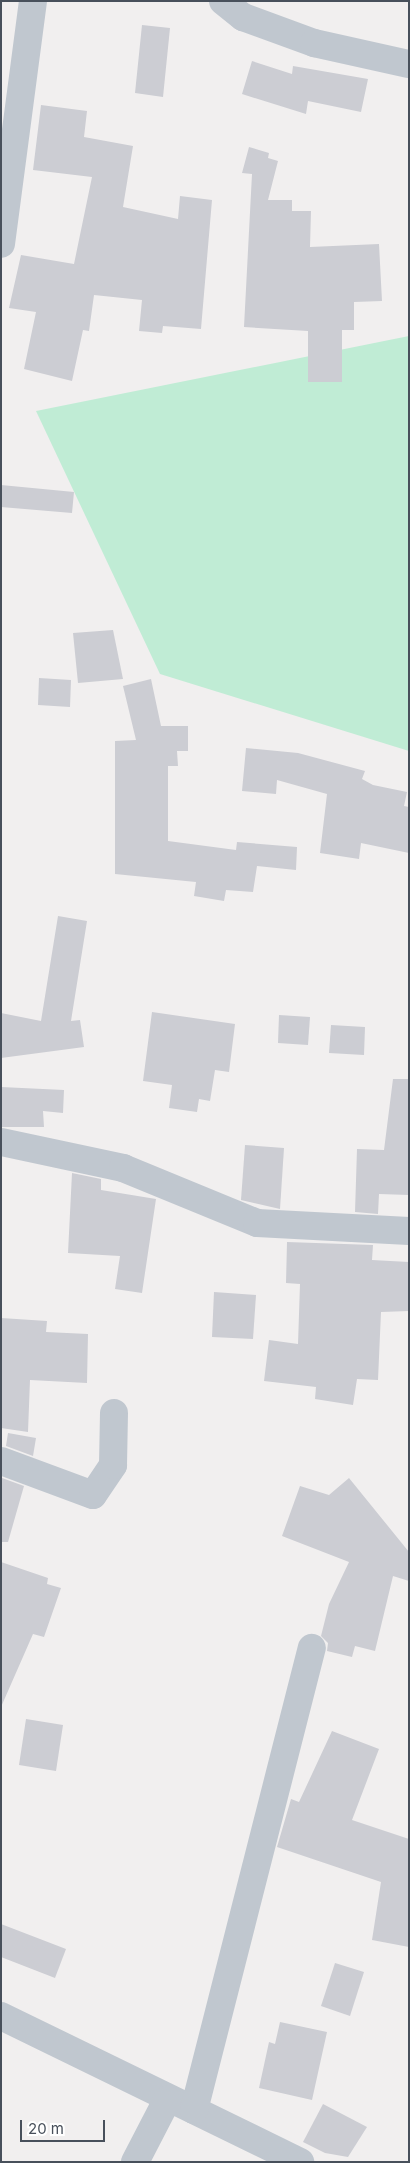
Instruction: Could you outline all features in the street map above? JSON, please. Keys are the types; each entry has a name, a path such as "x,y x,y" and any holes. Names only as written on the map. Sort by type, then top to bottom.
{"street":[{"path":"1,244 33,1"},
{"path":"223,1 243,17 314,43 409,64"},
{"path":"1,1142 122,1168 257,1223 409,1231"},
{"path":"1,1461 93,1495 113,1465 114,1413"},
{"path":"194,2110 312,1648"},
{"path":"1,2016 166,2100 194,2110 300,2162"},
{"path":"135,2162 166,2100"}],"green space":[{"path":"409,336 409,751 160,674 36,411"}],"building":[{"path":"142,25 170,28 163,97 135,93"},
{"path":"252,61 292,74 293,66 368,79 361,112 308,101 306,114 242,94"},
{"path":"41,105 87,111 84,137 133,146 123,207 178,219 180,196 212,200 201,329 163,326 162,333 139,331 142,300 94,295 89,331 83,330 72,381 24,369 36,312 9,308 21,255 74,264 92,177 33,170"},
{"path":"249,147 269,153 268,158 278,161 268,200 292,200 292,211 311,211 310,247 379,244 382,301 354,302 354,330 342,330 342,382 308,382 308,331 244,327 252,174 242,173"},
{"path":"1,485 74,492 72,513 1,507"},
{"path":"113,630 123,679 78,683 73,633"},
{"path":"39,678 71,680 70,707 38,705"},
{"path":"151,679 161,726 188,726 188,751 177,751 178,766 168,766 168,841 236,850 237,842 297,847 296,870 257,866 253,892 226,890 224,901 194,896 196,882 115,874 115,741 136,740 123,686"},
{"path":"246,748 298,753 365,771 362,779 373,785 407,792 404,806 409,807 409,853 361,843 359,859 320,853 327,794 277,780 276,794 242,791"},
{"path":"58,916 87,921 71,1021 80,1020 84,1047 1,1058 1,1013 41,1021"},
{"path":"152,1012 235,1024 229,1072 215,1070 210,1101 199,1099 197,1112 169,1108 172,1085 143,1081"},
{"path":"279,1015 310,1017 308,1045 278,1043"},
{"path":"331,1025 365,1027 364,1055 329,1053"},
{"path":"393,1079 409,1079 409,1195 379,1194 378,1214 355,1212 357,1149 384,1150"},
{"path":"1,1087 64,1090 63,1113 43,1111 44,1127 1,1127"},
{"path":"245,1145 284,1148 280,1209 241,1200"},
{"path":"72,1173 101,1179 101,1190 156,1199 142,1293 115,1289 120,1256 68,1253"},
{"path":"287,1242 373,1245 372,1260 409,1262 409,1311 381,1312 378,1380 357,1379 353,1405 315,1399 316,1387 264,1381 269,1340 298,1344 300,1284 286,1283"},
{"path":"214,1292 256,1295 253,1339 212,1337"},
{"path":"1,1318 47,1321 46,1332 88,1334 87,1383 30,1380 28,1432 1,1428"},
{"path":"8,1433 36,1438 33,1456 6,1446"},
{"path":"2,1478 24,1486 8,1542 1,1542"},
{"path":"349,1478 409,1552 409,1581 393,1576 375,1651 355,1646 352,1657 327,1651 328,1643 321,1636 329,1604 349,1562 282,1536 300,1486 329,1495"},
{"path":"1,1562 48,1578 47,1584 61,1588 44,1637 33,1634 1,1707"},
{"path":"26,1719 63,1725 56,1771 19,1765"},
{"path":"332,1731 379,1749 352,1820 409,1839 409,1947 372,1940 381,1882 277,1847 291,1799 299,1802"},
{"path":"1,1924 66,1949 55,1978 1,1957"},
{"path":"335,1963 364,1972 350,2016 321,2006"},
{"path":"280,2022 327,2032 312,2100 259,2088 269,2042 275,2044"},
{"path":"323,2104 367,2127 348,2157 325,2153 303,2142"}]}
